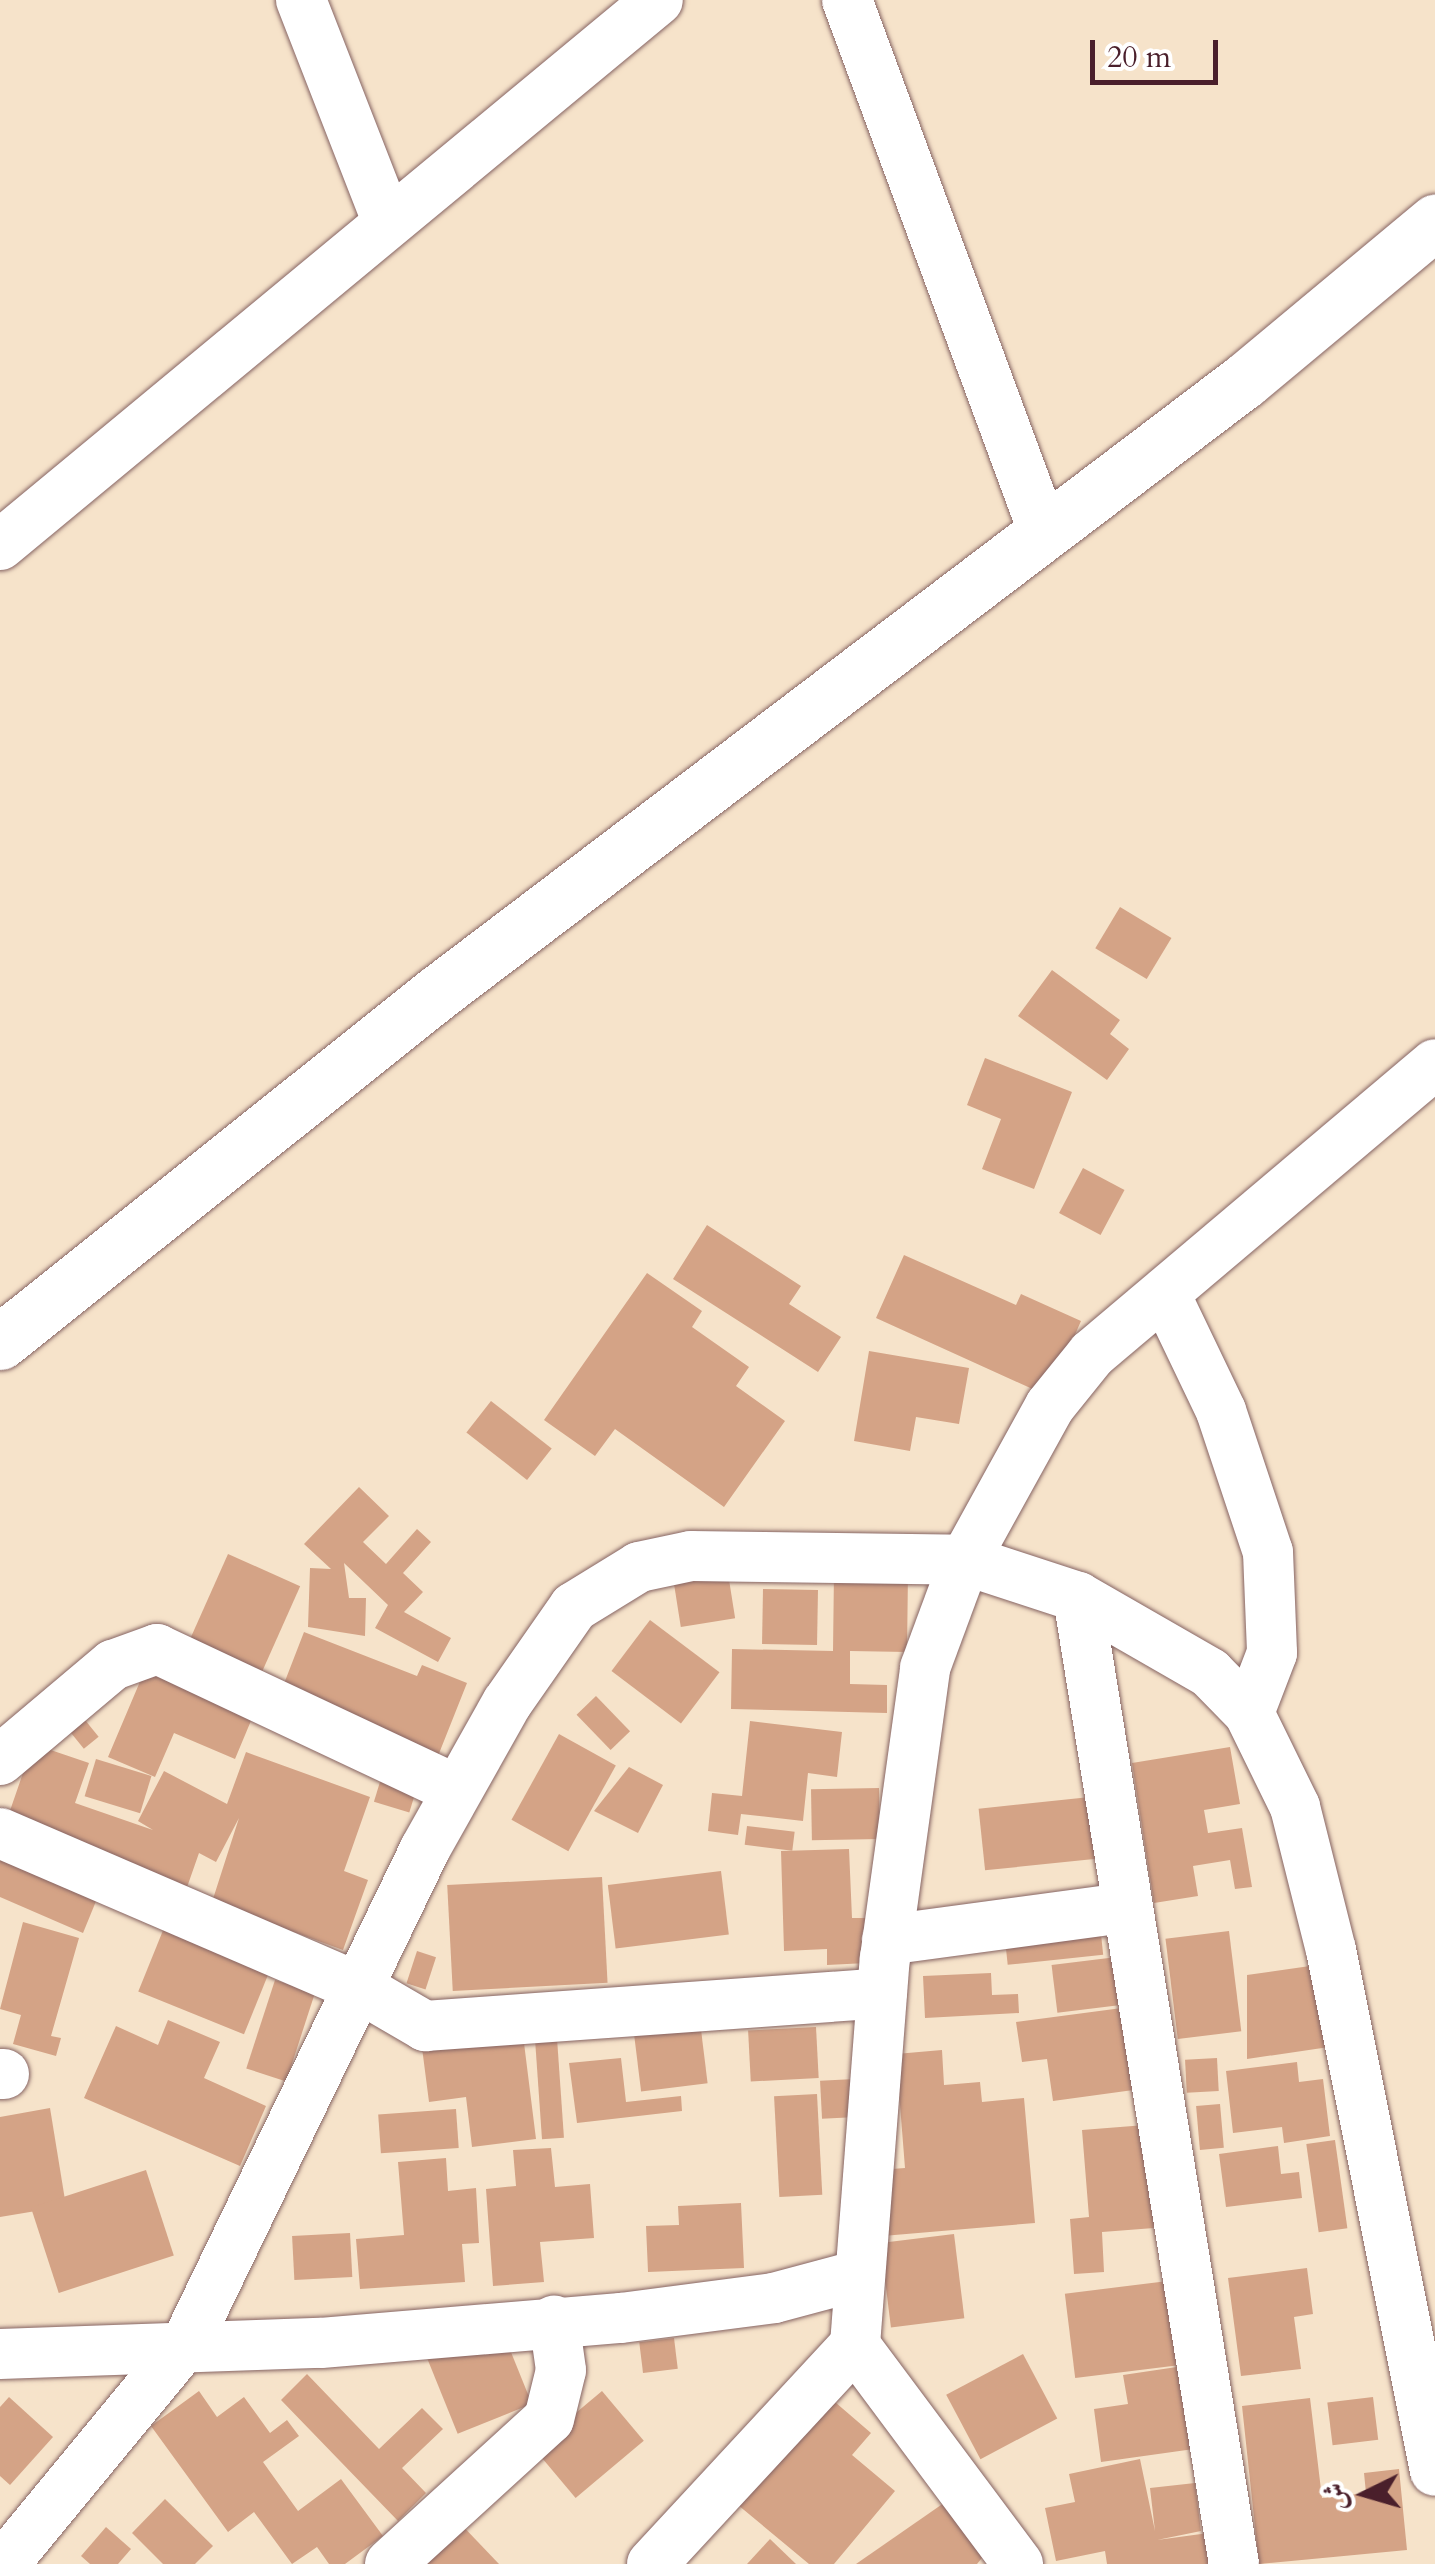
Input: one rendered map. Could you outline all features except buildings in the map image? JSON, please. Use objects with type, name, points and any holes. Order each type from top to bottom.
[{"type":"street","points":[[301,0],[388,223]]},
{"type":"street","points":[[0,545],[658,0]]},
{"type":"street","points":[[847,0],[1044,533]]},
{"type":"street","points":[[0,1342],[437,992],[1044,533],[1435,222]]},
{"type":"street","points":[[1018,2564],[855,2346],[856,2276],[887,1940],[925,1668],[964,1560],[1050,1406],[1092,1354],[1435,1064]]},
{"type":"street","points":[[1165,1294],[1221,1411],[1268,1552],[1272,1653],[1249,1713]]},
{"type":"street","points":[[4,2564],[187,2342],[457,1790],[574,1607],[639,1568],[691,1556],[964,1560],[1078,1597],[1210,1673],[1249,1713],[1295,1807],[1331,1950],[1435,2471]]},
{"type":"street","points":[[1078,1597],[1125,1908],[1234,2564]]},
{"type":"street","points":[[0,1760],[113,1665],[157,1648],[457,1790]]},
{"type":"street","points":[[0,1833],[358,1987],[425,2026],[470,2028],[882,1993]]},
{"type":"street","points":[[887,1940],[1125,1908]]},
{"type":"street","points":[[0,2354],[187,2342],[322,2343],[774,2298],[856,2276]]},
{"type":"street","points":[[390,2564],[549,2418],[562,2370],[554,2320]]},
{"type":"street","points":[[652,2564],[855,2346]]}]
